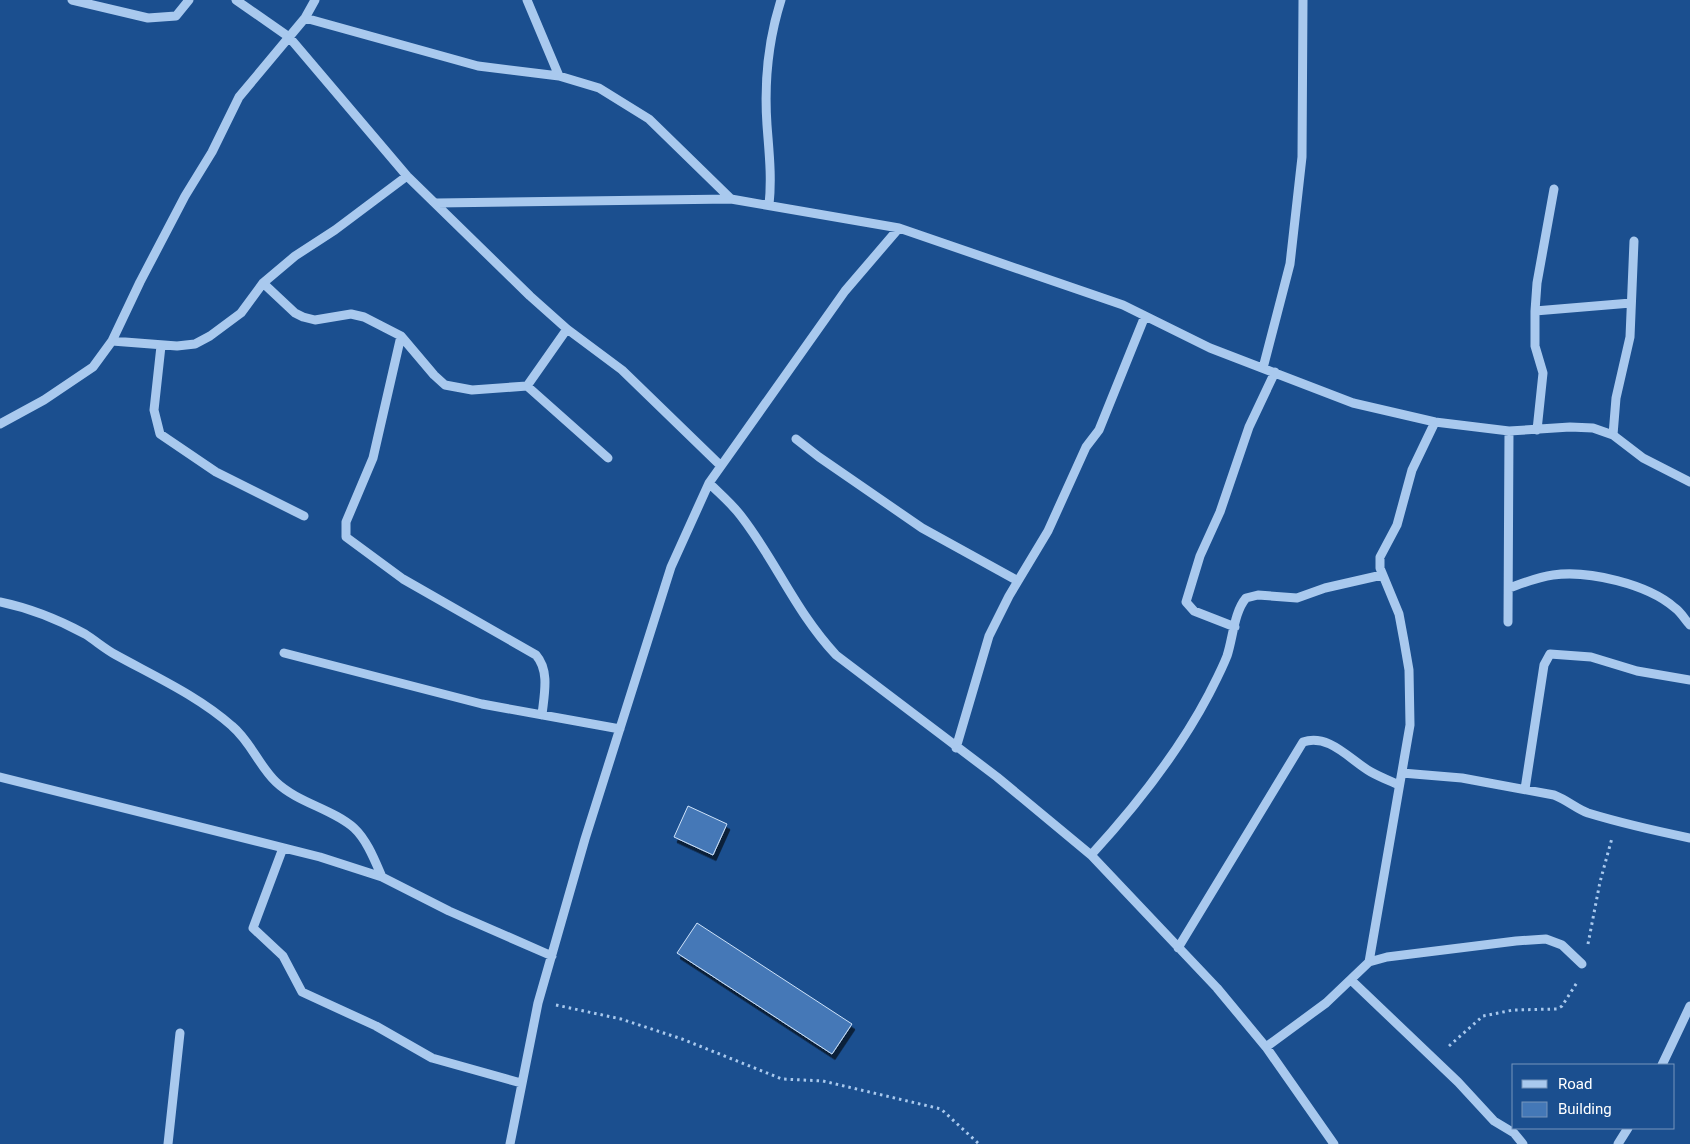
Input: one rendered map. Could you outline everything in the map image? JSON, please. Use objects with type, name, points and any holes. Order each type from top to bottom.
[{"type":"street","points":[[72,0],[148,18],[164,18],[176,16],[189,0]]},
{"type":"street","points":[[236,0],[289,38],[407,176],[530,296],[567,329],[622,370],[721,466]]},
{"type":"street","points":[[0,424],[44,400],[93,367],[112,341],[140,282],[185,196],[212,152],[239,97],[305,18],[315,0]]},
{"type":"street","points":[[527,0],[559,76]]},
{"type":"street","points":[[769,205],[772,184],[766,99],[768,64],[770,42],[781,0]]},
{"type":"street","points":[[1263,368],[1290,264],[1302,157],[1303,0]]},
{"type":"street","points":[[305,18],[478,66],[559,76],[599,88],[649,119],[731,199]]},
{"type":"street","points":[[112,341],[161,346],[195,344],[210,336],[241,312],[263,283],[295,256],[335,230],[407,176]]},
{"type":"street","points":[[1537,430],[1543,372],[1535,346],[1535,311],[1537,283],[1554,189]]},
{"type":"street","points":[[437,204],[731,199],[899,228],[1026,273],[1094,294],[1145,316],[1210,348],[1352,403],[1435,422],[1509,431],[1570,426],[1593,428],[1613,435],[1644,458],[1690,482]]},
{"type":"street","points":[[510,1144],[538,1004],[585,839],[671,568],[709,483],[845,291],[899,228]]},
{"type":"street","points":[[1613,435],[1616,398],[1630,337],[1634,241]]},
{"type":"street","points":[[263,283],[295,313],[303,317],[315,320],[351,314],[364,317],[401,336],[434,375],[445,384],[472,390],[492,387],[527,386],[608,458]]},
{"type":"street","points":[[1535,311],[1632,303]]},
{"type":"street","points":[[956,748],[989,636],[1048,531],[1086,447],[1098,430],[1111,404],[1145,316]]},
{"type":"street","points":[[527,386],[567,329]]},
{"type":"street","points":[[401,336],[372,458],[346,522],[346,537],[403,579],[536,655],[541,661],[545,674],[542,715]]},
{"type":"street","points":[[161,346],[154,410],[160,434],[216,472],[304,516]]},
{"type":"street","points":[[1235,628],[1194,611],[1186,602],[1200,556],[1220,512],[1250,427],[1275,372]]},
{"type":"street","points":[[1369,962],[1410,725],[1409,670],[1399,614],[1382,575],[1380,557],[1397,525],[1412,470],[1435,422]]},
{"type":"street","points":[[1508,622],[1509,431]]},
{"type":"street","points":[[796,438],[819,457],[922,528],[1018,582]]},
{"type":"street","points":[[709,483],[741,516],[796,605],[830,649],[956,748],[997,777],[1091,855],[1217,988],[1266,1047],[1334,1144]]},
{"type":"street","points":[[1509,588],[1553,574],[1577,574],[1617,581],[1663,599],[1676,608],[1690,625]]},
{"type":"street","points":[[1091,855],[1120,824],[1176,750],[1209,694],[1226,656],[1243,602],[1250,596],[1297,598],[1325,588],[1382,575]]},
{"type":"street","points":[[0,602],[50,618],[85,634],[113,654],[191,695],[212,710],[233,726],[251,745],[275,782],[356,830],[373,855],[382,877]]},
{"type":"street","points":[[284,653],[482,704],[620,730]]},
{"type":"street","points":[[1525,789],[1544,665],[1550,654],[1591,657],[1637,671],[1690,680]]},
{"type":"street","points":[[1178,948],[1303,742],[1312,739],[1333,746],[1371,772],[1400,785]]},
{"type":"street","points":[[1402,773],[1462,778],[1525,789],[1568,800],[1587,812],[1649,830],[1690,838]]},
{"type":"street","points":[[0,777],[283,848],[382,877],[449,911],[552,956]]},
{"type":"street","points":[[283,848],[253,928],[283,956],[302,992],[376,1026],[432,1058],[522,1083]]},
{"type":"street","points":[[1266,1047],[1326,1002],[1369,962],[1407,954],[1546,939],[1562,945],[1582,964]]},
{"type":"street","points":[[1351,980],[1458,1082],[1494,1120],[1514,1133],[1523,1144]]},
{"type":"street","points":[[1662,1064],[1690,1006]]},
{"type":"street","points":[[168,1144],[180,1034]]},
{"type":"street","points":[[1618,1144],[1627,1129]]},
{"type":"path","points":[[538,1004],[565,1006],[620,1019],[682,1039],[782,1079],[823,1081],[941,1109],[979,1144]]},
{"type":"building","points":[[688,806],[727,824],[713,855],[674,837]]},
{"type":"building","points":[[697,923],[852,1024],[832,1054],[677,953]]}]
